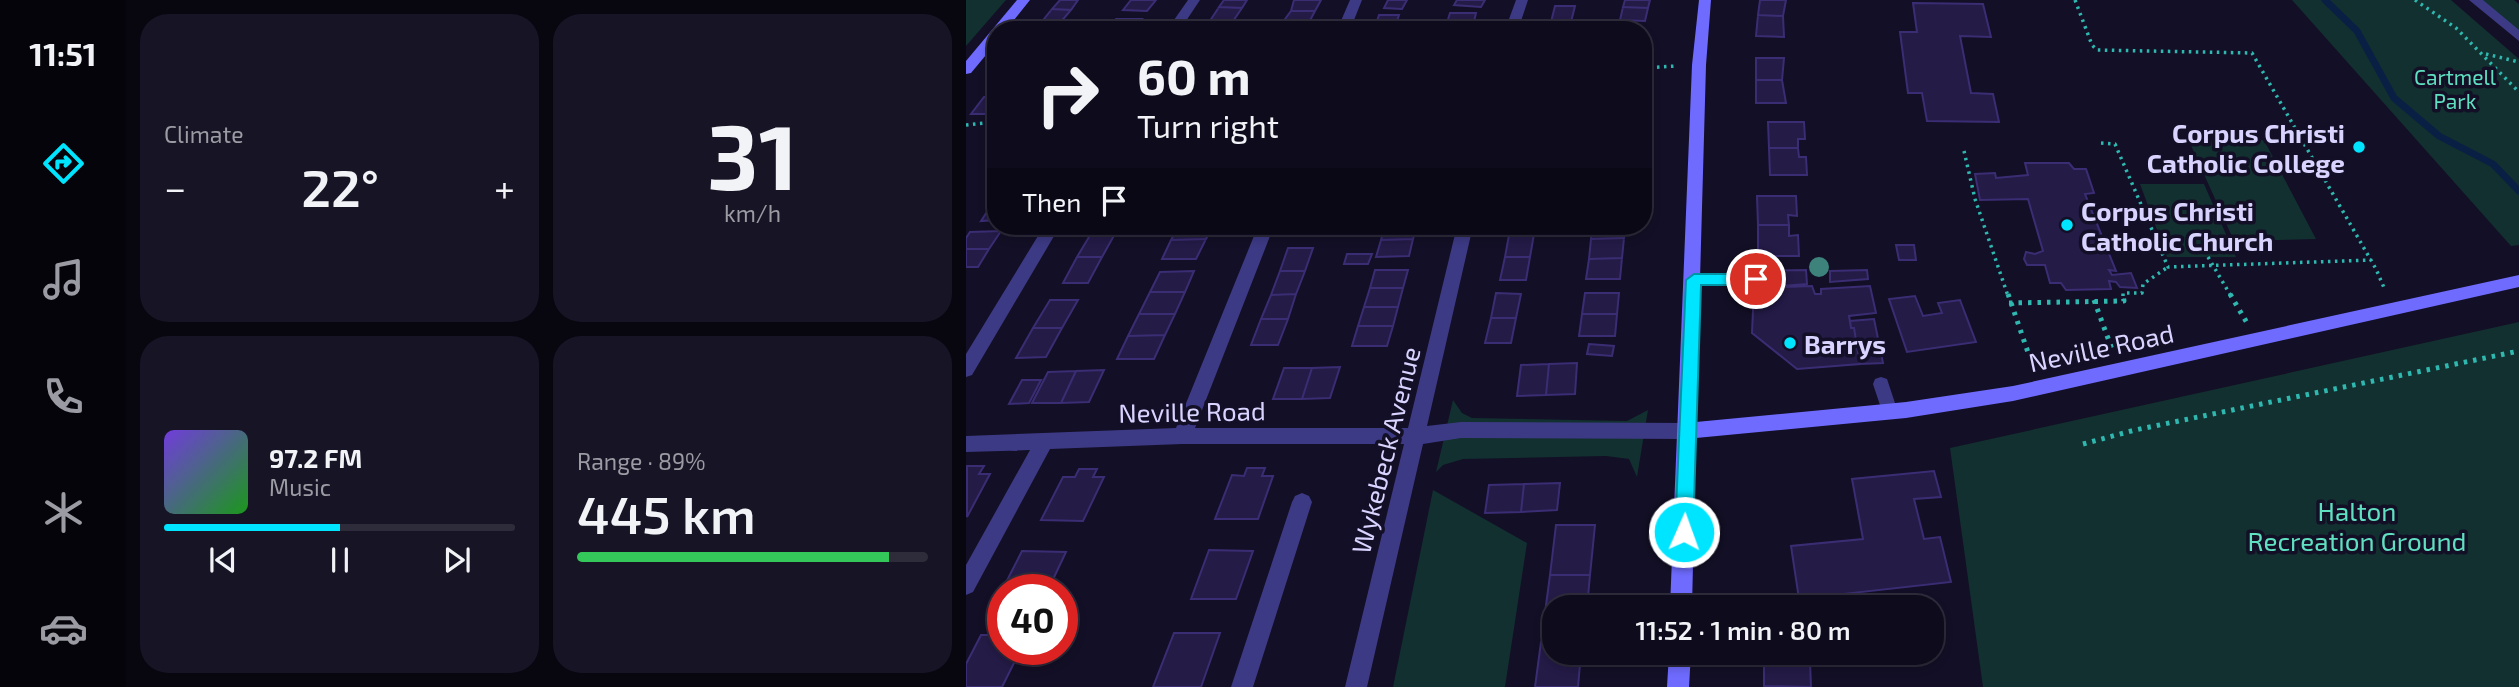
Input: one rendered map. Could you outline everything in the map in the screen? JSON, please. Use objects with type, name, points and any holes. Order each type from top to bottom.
[{"type":"street","points":[[1006,21],[1024,0]]},
{"type":"street","points":[[1180,21],[1194,0]]},
{"type":"street","points":[[1347,21],[1356,0]]},
{"type":"street","points":[[1514,21],[1522,0]]},
{"type":"street","points":[[1681,595],[1694,280],[1699,65],[1705,0]]},
{"type":"street","points":[[2475,0],[2519,37]]},
{"type":"street","points":[[966,70],[987,45]]},
{"type":"street","points":[[966,370],[1047,235]]},
{"type":"street","points":[[1182,436],[1262,235]]},
{"type":"street","name":"Wykebeck Avenue","points":[[1356,687],[1398,506],[1418,436],[1463,235]]},
{"type":"street","name":"Neville Road","points":[[966,444],[1182,436],[1418,436],[1461,430],[1688,431],[1929,408],[2062,385],[2120,369],[2519,281]]},
{"type":"street","points":[[966,585],[1045,441]]},
{"type":"street","points":[[1242,687],[1302,502]]},
{"type":"street","points":[[1678,687],[1679,665]]},
{"type":"lane","points":[[1694,280],[1756,279]]},
{"type":"lane","points":[[1881,384],[1890,412]]},
{"type":"path","points":[[2075,0],[2092,45],[2097,50],[2252,53],[2371,260],[2394,310]]},
{"type":"path","points":[[2415,0],[2455,27],[2519,92]]},
{"type":"path","points":[[2483,53],[2519,62]]},
{"type":"path","points":[[1652,68],[1699,65]]},
{"type":"path","points":[[966,125],[987,123]]},
{"type":"path","points":[[2101,143],[2116,144],[2168,267]]},
{"type":"path","points":[[1964,151],[1975,199],[2040,388]]},
{"type":"path","points":[[2208,257],[2257,340]]},
{"type":"path","points":[[2009,303],[2124,301],[2123,293],[2142,293],[2143,284],[2168,267],[2371,260]]},
{"type":"path","points":[[2094,300],[2120,369]]},
{"type":"path","points":[[2083,444],[2135,430],[2519,351]]},
{"type":"green space","points":[[966,0],[1006,0],[987,21],[966,46]]},
{"type":"green space","name":"Cartmell Park","points":[[2292,0],[2451,0],[2519,59],[2519,245],[2511,246]]},
{"type":"green space","points":[[2482,0],[2514,0],[2519,4],[2519,32]]},
{"type":"green space","points":[[2264,140],[2316,239],[2234,241],[2189,141]]},
{"type":"green space","points":[[2140,184],[2204,184],[2236,257],[2167,257]]},
{"type":"green space","name":"Halton Recreation Ground","points":[[2519,322],[2519,687],[1983,687],[1950,448]]},
{"type":"green space","points":[[1453,400],[1462,413],[1472,418],[1627,421],[1648,410],[1637,477],[1629,459],[1606,456],[1463,459],[1443,465],[1436,472]]},
{"type":"green space","points":[[1433,490],[1527,543],[1505,687],[1393,687]]},
{"type":"building","points":[[1060,0],[1078,0],[1071,10],[1052,9]]},
{"type":"building","points":[[1131,0],[1156,0],[1147,11],[1123,10]]},
{"type":"building","points":[[1224,0],[1247,0],[1242,8],[1219,7]]},
{"type":"building","points":[[1294,0],[1321,0],[1315,11],[1291,11]]},
{"type":"building","points":[[1388,0],[1407,0],[1402,9],[1384,8]]},
{"type":"building","points":[[1457,0],[1485,0],[1481,7],[1454,5]]},
{"type":"building","points":[[1625,0],[1650,0],[1648,8],[1623,7]]},
{"type":"building","points":[[1760,0],[1786,0],[1783,16],[1758,15]]},
{"type":"building","points":[[1913,3],[1983,4],[1991,37],[1960,36],[1971,93],[1993,94],[1999,122],[1927,121],[1922,93],[1908,93],[1900,32],[1917,32]]},
{"type":"building","points":[[1555,6],[1575,6],[1571,21],[1551,21]]},
{"type":"building","points":[[1219,7],[1242,8],[1233,21],[1210,21]]},
{"type":"building","points":[[1623,7],[1648,8],[1645,21],[1620,20]]},
{"type":"building","points":[[1052,9],[1071,10],[1062,21],[1042,21]]},
{"type":"building","points":[[1291,11],[1315,11],[1310,21],[1284,21]]},
{"type":"building","points":[[1450,13],[1476,13],[1474,21],[1448,21]]},
{"type":"building","points":[[1379,15],[1399,15],[1397,21],[1377,21]]},
{"type":"building","points":[[1758,15],[1783,16],[1784,37],[1756,36]]},
{"type":"building","points":[[1116,19],[1142,19],[1141,21],[1115,21]]},
{"type":"building","points":[[1756,58],[1784,58],[1782,80],[1756,80]]},
{"type":"building","points":[[1756,80],[1782,80],[1786,103],[1756,103]]},
{"type":"building","points":[[984,97],[987,97],[987,114],[971,114]]},
{"type":"building","points":[[1768,122],[1804,122],[1805,139],[1798,139],[1798,148],[1769,148]]},
{"type":"building","points":[[1769,148],[1798,148],[1799,157],[1806,157],[1807,175],[1770,175]]},
{"type":"building","name":"Corpus Christi Catholic Church","points":[[2025,163],[2069,163],[2074,169],[2086,169],[2094,193],[2085,194],[2116,271],[2109,270],[2112,275],[2131,273],[2137,288],[2120,287],[2116,282],[2109,281],[2111,289],[2066,290],[2061,283],[2050,283],[2045,265],[2027,265],[2024,259],[2026,252],[2035,254],[2043,251],[2028,199],[1980,200],[1975,174],[1995,173],[1996,178],[2028,175]]},
{"type":"building","points":[[1757,196],[1796,196],[1797,216],[1788,215],[1789,225],[1758,225]]},
{"type":"building","points":[[1758,225],[1789,225],[1789,236],[1798,235],[1799,256],[1758,256]]},
{"type":"building","points":[[987,231],[987,235],[998,235],[989,249],[966,249],[966,238],[970,232]]},
{"type":"building","points":[[1090,235],[1114,235],[1102,257],[1077,257]]},
{"type":"building","points":[[1174,235],[1208,235],[1206,239],[1171,240]]},
{"type":"building","points":[[1382,235],[1414,235],[1413,239],[1381,240]]},
{"type":"building","points":[[1509,235],[1534,235],[1530,257],[1505,257]]},
{"type":"building","points":[[1592,235],[1624,235],[1624,238],[1591,239]]},
{"type":"building","points":[[1624,238],[1622,258],[1589,259],[1591,239]]},
{"type":"building","points":[[1206,239],[1196,259],[1162,259],[1171,240]]},
{"type":"building","points":[[1413,239],[1409,256],[1376,257],[1381,240]]},
{"type":"building","points":[[1896,245],[1914,245],[1916,260],[1899,260]]},
{"type":"building","points":[[1288,248],[1313,248],[1305,271],[1280,271]]},
{"type":"building","points":[[966,249],[989,249],[978,267],[966,267]]},
{"type":"building","points":[[1347,254],[1372,254],[1368,264],[1344,264]]},
{"type":"building","points":[[1077,257],[1102,257],[1088,283],[1063,283]]},
{"type":"building","points":[[1505,257],[1530,257],[1526,280],[1500,280]]},
{"type":"building","points":[[1622,258],[1620,279],[1586,279],[1589,259]]},
{"type":"building","points":[[1375,270],[1408,270],[1403,288],[1370,288]]},
{"type":"building","points":[[1806,270],[1807,284],[1757,288],[1757,271]]},
{"type":"building","points":[[1867,270],[1868,279],[1830,282],[1830,271]]},
{"type":"building","points":[[1194,271],[1185,292],[1150,292],[1160,272]]},
{"type":"building","points":[[1280,271],[1305,271],[1296,294],[1271,295]]},
{"type":"building","points":[[1812,286],[1815,294],[1821,294],[1821,289],[1870,286],[1876,313],[1849,316],[1851,328],[1854,328],[1860,364],[1797,369],[1752,333],[1754,288]]},
{"type":"building","points":[[1370,288],[1403,288],[1398,307],[1364,307]]},
{"type":"building","points":[[1150,292],[1185,292],[1175,314],[1139,314]]},
{"type":"building","points":[[1496,293],[1521,294],[1516,318],[1491,318]]},
{"type":"building","points":[[1585,293],[1619,293],[1617,314],[1582,314]]},
{"type":"building","points":[[1296,294],[1288,319],[1261,319],[1271,295]]},
{"type":"building","points":[[1915,296],[1923,316],[1942,313],[1938,303],[1960,300],[1976,342],[1907,352],[1889,299]]},
{"type":"building","points":[[1050,300],[1078,300],[1062,328],[1033,328]]},
{"type":"building","points":[[1364,307],[1398,307],[1393,326],[1358,326]]},
{"type":"building","points":[[1139,314],[1175,314],[1165,335],[1128,336]]},
{"type":"building","points":[[1582,314],[1617,314],[1615,336],[1579,336]]},
{"type":"building","points":[[1491,318],[1516,318],[1511,343],[1485,343]]},
{"type":"building","points":[[1261,319],[1288,319],[1278,345],[1251,345]]},
{"type":"building","points":[[1874,319],[1883,363],[1860,364],[1854,328],[1851,328],[1850,321]]},
{"type":"building","points":[[1358,326],[1393,326],[1387,346],[1352,346]]},
{"type":"building","points":[[1033,328],[1062,328],[1046,357],[1016,358]]},
{"type":"building","points":[[1165,335],[1154,359],[1117,359],[1128,336]]},
{"type":"building","points":[[1589,344],[1614,346],[1612,356],[1587,354]]},
{"type":"building","points":[[1577,363],[1575,394],[1546,395],[1549,364]]},
{"type":"building","points":[[1549,364],[1546,395],[1517,396],[1521,365]]},
{"type":"building","points":[[1340,367],[1330,398],[1302,399],[1312,368]]},
{"type":"building","points":[[1284,368],[1312,368],[1302,399],[1273,399]]},
{"type":"building","points":[[1104,370],[1089,402],[1061,403],[1076,371]]},
{"type":"building","points":[[1076,371],[1061,403],[1032,403],[1048,372]]},
{"type":"building","points":[[1022,380],[1041,380],[1029,403],[1009,404]]},
{"type":"building","points":[[967,466],[984,466],[979,474],[990,474],[967,517]]},
{"type":"building","points":[[1247,468],[1265,468],[1262,476],[1273,476],[1258,519],[1215,519],[1232,475],[1244,476]]},
{"type":"building","points":[[1079,469],[1097,469],[1093,477],[1104,477],[1083,521],[1041,520],[1063,477],[1075,477]]},
{"type":"building","points":[[1934,471],[1941,497],[1914,499],[1924,539],[1940,537],[1951,582],[1835,595],[1798,595],[1791,546],[1863,539],[1852,479]]},
{"type":"building","points":[[1560,483],[1557,510],[1521,512],[1524,484]]},
{"type":"building","points":[[1524,484],[1521,512],[1485,513],[1489,485]]},
{"type":"building","points":[[1556,525],[1595,525],[1590,575],[1550,575]]},
{"type":"building","points":[[1209,550],[1253,551],[1236,599],[1191,599]]},
{"type":"building","points":[[1022,551],[1066,552],[1056,574],[1010,574]]},
{"type":"building","points":[[1550,575],[1590,575],[1588,595],[1547,595]]},
{"type":"building","points":[[1174,633],[1220,633],[1201,687],[1153,687]]},
{"type":"building","points":[[981,635],[987,635],[987,665],[1013,665],[1002,687],[966,687],[966,664]]},
{"type":"building","points":[[1541,642],[1542,665],[1580,665],[1578,687],[1535,687]]},
{"type":"building","points":[[1764,665],[1810,665],[1811,687],[1764,686]]},
{"type":"waterway","points":[[2325,0],[2357,31],[2394,98],[2439,136],[2493,164],[2519,191]]},
{"type":"place","name":"Corpus Christi Catholic College","points":[[2359,147]]},
{"type":"place","name":"Corpus Christi Catholic Church","points":[[2067,225]]},
{"type":"place","name":"Barrys","points":[[1790,343]]},
{"type":"route","points":[[1684,532],[1694,280],[1756,279]]}]
